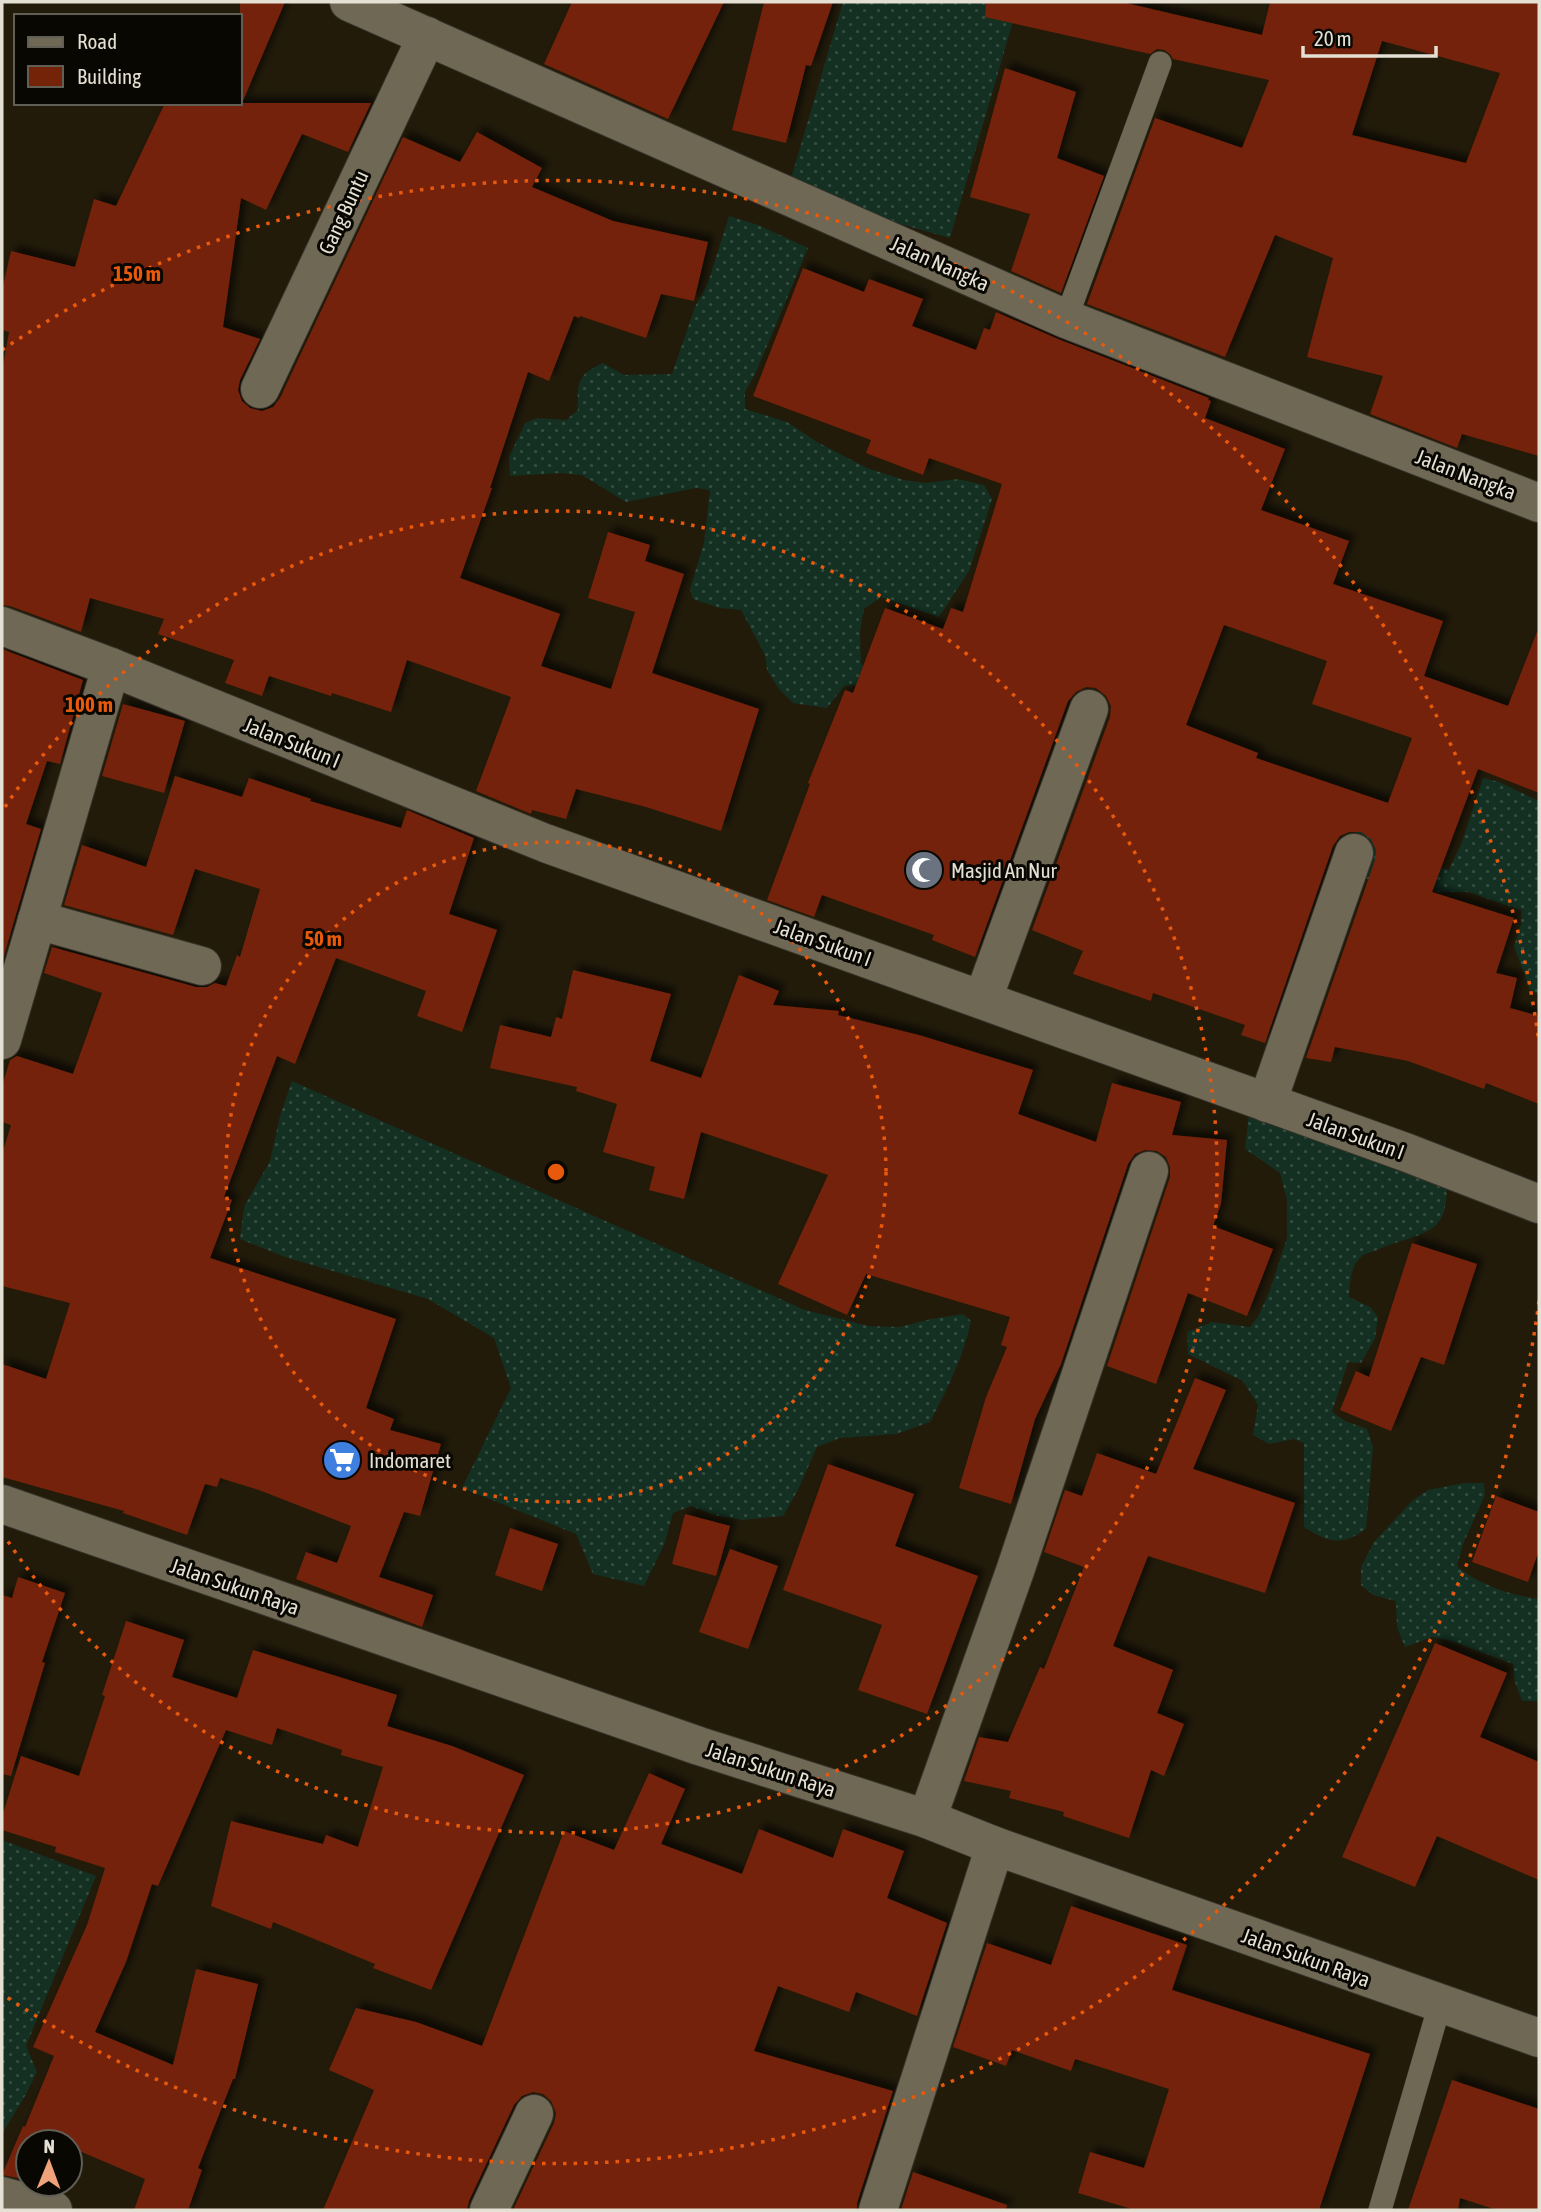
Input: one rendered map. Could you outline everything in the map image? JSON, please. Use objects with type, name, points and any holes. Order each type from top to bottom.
[{"type":"street","name":"Jalan Nangka","points":[[349,2],[1066,319],[1539,503]]},
{"type":"street","name":"Gang Buntu","points":[[260,389],[427,36]]},
{"type":"street","name":"Jalan Sukun I","points":[[2,626],[111,667],[545,843],[1405,1152],[1539,1204]]},
{"type":"street","points":[[2,1040],[111,667]]},
{"type":"street","points":[[983,999],[1089,709]]},
{"type":"street","points":[[1267,1103],[1354,853]]},
{"type":"street","points":[[37,920],[202,966]]},
{"type":"street","points":[[927,1819],[1015,1571],[1149,1171]]},
{"type":"street","name":"Jalan Sukun Raya","points":[[2,1504],[44,1521],[699,1746],[927,1819],[995,1846],[1539,2038]]},
{"type":"street","points":[[878,2210],[995,1846]]},
{"type":"street","points":[[489,2210],[534,2114]]},
{"type":"street","points":[[2,2196],[53,2210]]},
{"type":"lane","points":[[1066,319],[1160,63]]},
{"type":"lane","points":[[1380,2210],[1440,2004]]},
{"type":"green space","points":[[843,2],[1018,4],[950,238],[787,192]]},
{"type":"green space","points":[[729,216],[758,225],[808,248],[745,392],[745,409],[787,422],[817,442],[867,468],[904,480],[926,483],[958,479],[984,485],[992,499],[969,571],[939,617],[881,597],[864,609],[860,631],[861,663],[869,674],[862,685],[844,686],[827,708],[793,703],[779,689],[767,670],[765,655],[741,610],[720,608],[693,599],[690,589],[704,543],[710,490],[696,488],[626,502],[582,475],[561,473],[510,476],[509,457],[525,423],[537,418],[566,420],[578,410],[580,381],[594,367],[603,363],[624,375],[672,374],[695,307],[708,283]]},
{"type":"green space","points":[[1483,778],[1499,782],[1539,801],[1539,995],[1530,990],[1514,946],[1521,924],[1521,910],[1468,892],[1435,892],[1427,876],[1373,881],[1345,872],[1334,847],[1347,834],[1366,831],[1407,854],[1449,870],[1462,842]]},
{"type":"green space","points":[[292,1081],[805,1310],[868,1326],[900,1327],[963,1314],[971,1321],[949,1385],[930,1422],[896,1434],[840,1438],[817,1447],[783,1516],[742,1520],[714,1515],[691,1506],[673,1513],[664,1545],[644,1586],[593,1574],[576,1534],[462,1488],[511,1388],[494,1338],[428,1299],[285,1257],[240,1239],[244,1207],[270,1161],[280,1116]]},
{"type":"green space","points":[[1249,1114],[1446,1177],[1444,1212],[1438,1223],[1420,1235],[1364,1255],[1353,1270],[1349,1297],[1370,1307],[1378,1317],[1375,1338],[1361,1363],[1348,1362],[1332,1412],[1345,1421],[1367,1429],[1373,1447],[1366,1529],[1342,1540],[1328,1539],[1304,1527],[1304,1443],[1294,1439],[1269,1444],[1253,1435],[1258,1405],[1243,1381],[1188,1354],[1187,1332],[1212,1322],[1250,1327],[1258,1317],[1270,1290],[1287,1238],[1287,1200],[1280,1173],[1245,1149]]},
{"type":"green space","points":[[1465,1483],[1484,1483],[1485,1495],[1463,1544],[1457,1566],[1475,1579],[1495,1588],[1539,1599],[1539,1701],[1522,1701],[1515,1682],[1513,1664],[1451,1641],[1432,1637],[1405,1647],[1397,1627],[1396,1601],[1373,1595],[1361,1585],[1361,1567],[1374,1542],[1413,1500],[1428,1490]]},
{"type":"green space","points":[[2,1840],[96,1876],[26,2046],[37,2072],[2,2134]]},
{"type":"building","points":[[240,2],[285,2],[242,103],[242,14]]},
{"type":"building","points":[[572,2],[724,2],[668,119],[544,64]]},
{"type":"building","points":[[764,2],[833,2],[811,66],[806,65],[786,143],[732,130]]},
{"type":"building","points":[[986,2],[1122,2],[1262,35],[1270,2],[1539,2],[1539,456],[1462,434],[1457,448],[1370,414],[1383,376],[1307,357],[1333,258],[1275,235],[1225,357],[1087,304],[1155,118],[1242,148],[1269,80],[1173,59],[1164,50],[1157,49],[1150,54],[985,17]],"holes":[[[1382,41],[1500,73],[1466,163],[1352,135]]]},
{"type":"building","points":[[1005,68],[1076,92],[1057,158],[1104,176],[1061,293],[1011,271],[1030,214],[970,197]]},
{"type":"building","points":[[371,103],[348,152],[302,134],[266,210],[241,198],[223,327],[260,339],[240,380],[238,390],[242,401],[250,408],[262,411],[273,407],[280,398],[403,137],[460,162],[477,132],[542,168],[532,187],[613,221],[708,242],[694,301],[661,294],[646,338],[574,316],[549,381],[528,372],[492,488],[460,578],[560,614],[541,666],[611,689],[635,612],[588,598],[608,532],[650,545],[645,561],[684,574],[652,673],[759,709],[721,831],[646,807],[576,789],[566,819],[532,810],[531,814],[476,791],[511,697],[407,660],[391,712],[269,676],[262,696],[225,683],[234,660],[158,634],[164,619],[90,598],[81,632],[2,605],[2,371],[9,332],[2,330],[2,290],[11,251],[75,267],[94,199],[116,206],[164,105]]},
{"type":"building","points":[[803,268],[864,292],[869,279],[923,299],[912,326],[976,350],[984,328],[990,330],[996,312],[1209,398],[1211,401],[1205,418],[1285,449],[1261,510],[1349,541],[1333,584],[1443,621],[1424,676],[1508,706],[1537,632],[1539,633],[1539,793],[1478,769],[1432,892],[1514,918],[1496,973],[1517,978],[1510,1008],[1539,1016],[1539,1104],[1486,1083],[1484,1089],[1408,1061],[1335,1047],[1331,1062],[1306,1058],[1375,860],[1376,850],[1371,839],[1361,832],[1349,832],[1340,836],[1333,846],[1265,1043],[1241,1035],[1245,1025],[1153,993],[1151,1001],[1073,974],[1083,951],[1032,930],[1110,717],[1111,706],[1106,696],[1096,688],[1086,687],[1076,692],[1068,701],[975,957],[932,940],[934,935],[822,895],[814,917],[767,900],[810,784],[808,783],[845,690],[853,693],[885,608],[943,629],[951,608],[963,612],[1002,484],[929,458],[923,475],[866,453],[871,440],[753,396]],"holes":[[[1224,625],[1327,661],[1312,704],[1412,738],[1388,803],[1256,758],[1258,753],[1186,725]]]},
{"type":"building","points":[[2,649],[83,680],[60,764],[47,761],[26,824],[41,829],[3,959]]},
{"type":"building","points":[[123,704],[185,721],[164,793],[102,776]]},
{"type":"building","points":[[175,776],[242,797],[249,778],[311,799],[310,801],[401,828],[407,810],[474,838],[449,914],[497,930],[462,1032],[417,1016],[426,991],[336,958],[295,1064],[277,1056],[224,1197],[232,1200],[210,1258],[396,1319],[366,1408],[394,1419],[390,1430],[441,1444],[420,1516],[404,1512],[379,1577],[433,1595],[422,1627],[296,1579],[306,1552],[337,1563],[351,1526],[259,1490],[220,1478],[217,1487],[205,1484],[187,1535],[123,1513],[124,1511],[2,1477],[2,1364],[46,1379],[70,1303],[2,1286],[2,1154],[11,1125],[2,1122],[2,1086],[10,1060],[17,1056],[73,1074],[102,993],[44,973],[52,947],[196,987],[207,987],[215,983],[226,986],[237,955],[240,957],[260,889],[195,869],[173,935],[64,905],[82,845],[146,867]]},
{"type":"building","points":[[573,970],[671,994],[650,1061],[701,1078],[739,975],[779,991],[773,1005],[839,1011],[838,1015],[919,1035],[1033,1070],[1018,1114],[1096,1142],[1112,1083],[1181,1102],[1172,1135],[1227,1140],[1221,1204],[1213,1226],[1273,1249],[1247,1316],[1188,1293],[1156,1384],[1107,1366],[1170,1177],[1166,1157],[1157,1151],[1145,1150],[1135,1154],[1128,1164],[1061,1364],[1035,1419],[1011,1504],[959,1488],[986,1397],[1007,1347],[1001,1345],[1010,1317],[866,1274],[847,1315],[778,1284],[828,1175],[701,1132],[684,1199],[649,1190],[655,1167],[603,1152],[617,1104],[576,1091],[577,1087],[490,1068],[500,1025],[551,1037],[556,1017],[562,1019]]},
{"type":"building","points":[[1412,1243],[1477,1264],[1444,1365],[1421,1357],[1391,1431],[1340,1410],[1356,1371],[1369,1377]]},
{"type":"building","points":[[1195,1378],[1226,1390],[1193,1469],[1295,1503],[1265,1593],[1148,1556],[1113,1646],[1173,1670],[1157,1713],[1184,1724],[1164,1776],[1151,1770],[1129,1838],[1063,1816],[1064,1812],[1009,1798],[1011,1791],[964,1781],[979,1737],[1008,1742],[1040,1667],[1044,1669],[1084,1567],[1044,1552],[1065,1490],[1082,1496],[1097,1453],[1156,1474]]},
{"type":"building","points":[[828,1464],[914,1494],[895,1546],[978,1576],[927,1714],[858,1690],[882,1625],[783,1590]]},
{"type":"building","points":[[1496,1496],[1539,1512],[1539,1550],[1528,1582],[1472,1562]]},
{"type":"building","points":[[685,1514],[730,1526],[716,1576],[672,1564]]},
{"type":"building","points":[[510,1528],[558,1544],[542,1591],[495,1575]]},
{"type":"building","points":[[730,1549],[778,1566],[748,1649],[699,1632]]},
{"type":"building","points":[[18,1577],[65,1593],[42,1662],[45,1663],[11,1776],[2,1774],[2,1595],[12,1598]]},
{"type":"building","points":[[126,1621],[184,1640],[172,1677],[237,1698],[253,1650],[397,1695],[387,1726],[452,1746],[524,1775],[431,1990],[373,1968],[375,1964],[273,1922],[271,1929],[211,1906],[231,1821],[323,1844],[326,1835],[358,1847],[383,1767],[341,1755],[342,1750],[277,1728],[272,1745],[226,1730],[158,1886],[152,1884],[126,1962],[95,2032],[173,2065],[196,1969],[258,1984],[235,2079],[198,2168],[202,2170],[188,2210],[134,2210],[145,2179],[84,2153],[84,2128],[22,2128],[25,2127],[54,2056],[33,2047],[87,1925],[105,1868],[55,1852],[56,1847],[2,1830],[2,1817],[21,1756],[79,1776],[105,1696],[102,1695]]},
{"type":"building","points":[[1435,1643],[1507,1673],[1480,1737],[1539,1762],[1539,1880],[1437,1836],[1415,1887],[1342,1857]]},
{"type":"building","points":[[649,1773],[685,1789],[661,1844],[742,1874],[759,1829],[833,1858],[843,1829],[904,1851],[887,1898],[947,1923],[917,2016],[856,1992],[849,2012],[778,1986],[754,2051],[893,2091],[857,2210],[513,2210],[554,2123],[556,2113],[551,2101],[543,2094],[533,2092],[522,2096],[514,2105],[467,2210],[323,2210],[374,2090],[329,2070],[356,2008],[416,2022],[482,2046],[564,1831],[614,1850]]},
{"type":"building","points":[[1071,1906],[1187,1945],[1172,1990],[1370,2054],[1319,2210],[1135,2210],[1078,2193],[1090,2152],[1144,2168],[1169,2089],[1075,2059],[1071,2071],[1012,2050],[1006,2066],[953,2047],[987,1943],[1051,1965]]},
{"type":"building","points":[[1452,2080],[1539,2109],[1539,2210],[1497,2210],[1460,2198],[1458,2210],[1408,2210]]},
{"type":"building","points":[[14,2147],[14,2177],[2,2175]]},
{"type":"building","points":[[913,2172],[1007,2205],[1006,2210],[901,2210]]},
{"type":"place","name":"Masjid An Nur","points":[[924,870]]},
{"type":"place","name":"Indomaret","points":[[342,1460]]}]
